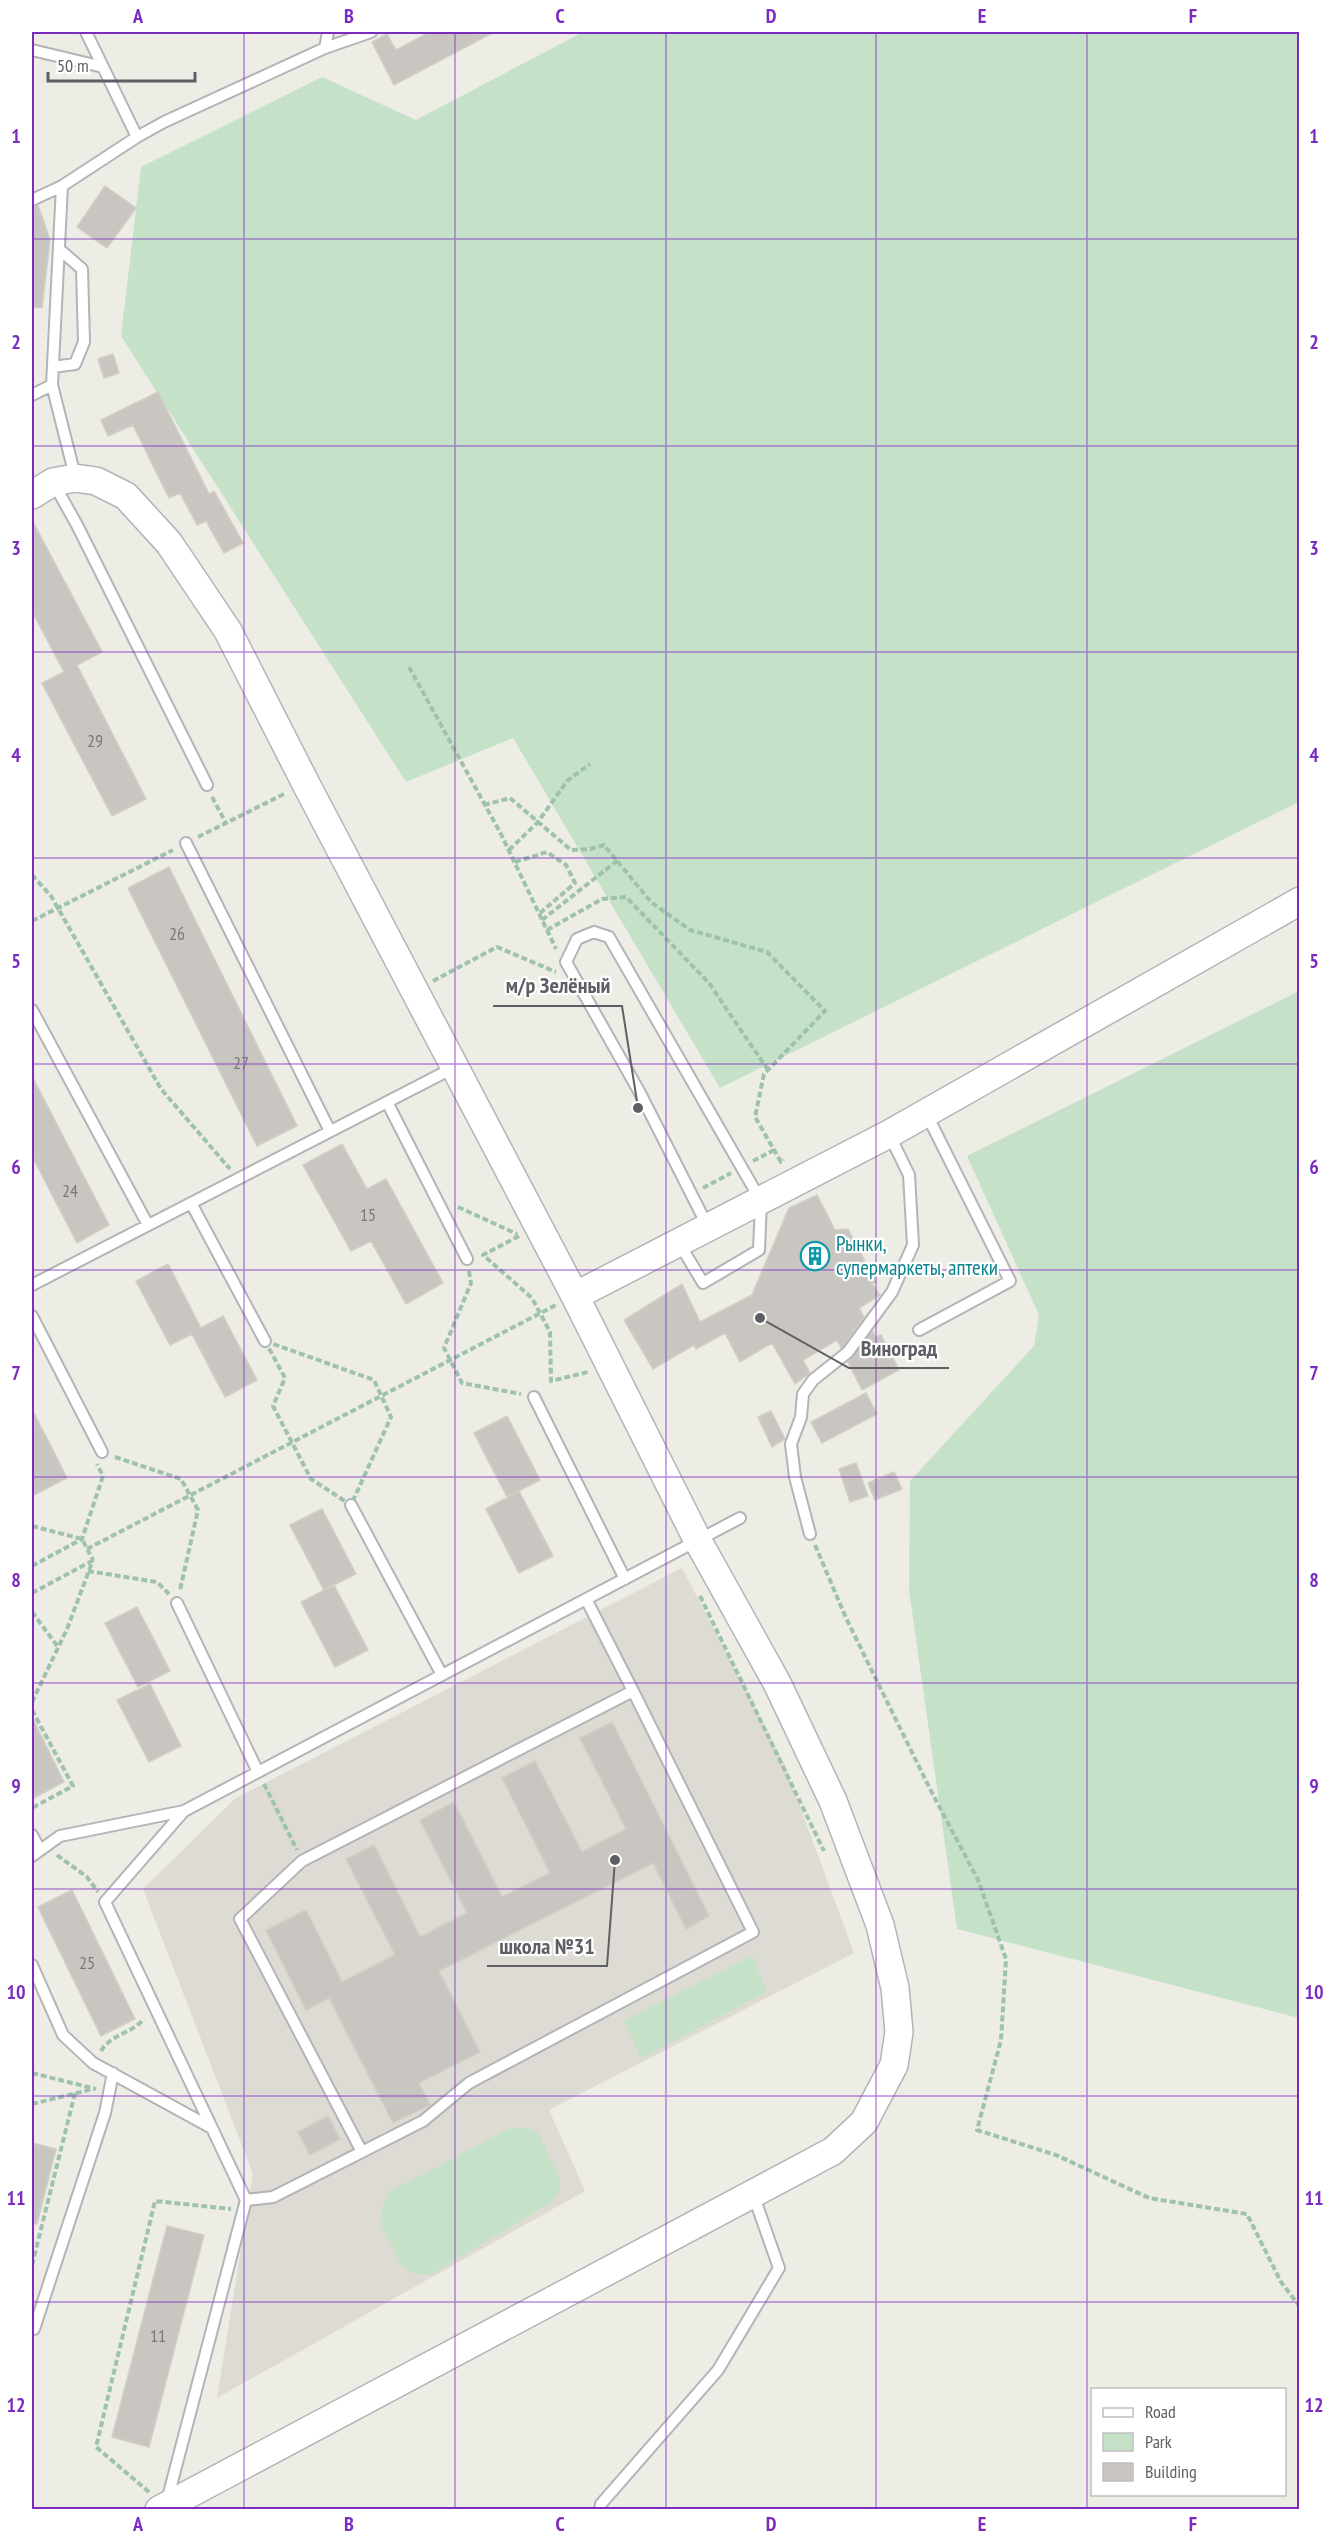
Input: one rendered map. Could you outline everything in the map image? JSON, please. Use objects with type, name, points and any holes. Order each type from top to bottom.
[{"type":"street","points":[[53,485],[96,481],[126,496],[169,543],[228,631],[455,1067],[530,1231],[575,1296],[698,1540],[777,1683],[833,1801],[880,1925],[895,1988],[899,2032],[894,2065],[864,2122],[833,2151],[163,2508]]},
{"type":"street","points":[[575,1296],[889,1134],[1299,901]]},
{"type":"lane","points":[[86,32],[137,137]]},
{"type":"lane","points":[[325,48],[327,32]]},
{"type":"lane","points":[[32,200],[62,186],[137,137],[325,48],[371,32]]},
{"type":"lane","points":[[32,50],[103,67]]},
{"type":"lane","points":[[62,186],[52,385],[53,485],[77,525],[207,786]]},
{"type":"lane","points":[[53,367],[75,364],[84,342],[82,269],[59,249]]},
{"type":"lane","points":[[32,395],[52,385]]},
{"type":"lane","points":[[186,843],[330,1131]]},
{"type":"lane","points":[[679,1243],[703,1283],[759,1250],[761,1201],[609,937],[594,932],[577,939],[566,962],[640,1093],[708,1228]]},
{"type":"lane","points":[[32,1010],[148,1225]]},
{"type":"lane","points":[[32,1285],[455,1067]]},
{"type":"lane","points":[[387,1102],[467,1258]]},
{"type":"lane","points":[[919,1330],[1010,1281],[926,1113]]},
{"type":"lane","points":[[810,1534],[795,1477],[791,1444],[801,1417],[803,1394],[813,1380],[848,1352],[880,1309],[892,1292],[913,1245],[909,1174],[889,1134]]},
{"type":"lane","points":[[191,1203],[265,1341]]},
{"type":"lane","points":[[32,1316],[102,1452]]},
{"type":"lane","points":[[534,1397],[626,1579]]},
{"type":"lane","points":[[351,1505],[442,1676]]},
{"type":"lane","points":[[32,1835],[36,1853],[60,1836],[184,1811],[740,1518]]},
{"type":"lane","points":[[245,2205],[273,2197],[423,2121],[469,2083],[753,1932],[586,1599]]},
{"type":"lane","points":[[177,1603],[258,1772]]},
{"type":"lane","points":[[362,2152],[240,1919],[302,1861],[633,1691]]},
{"type":"lane","points":[[163,2508],[245,2205],[212,2128],[105,1902],[184,1811]]},
{"type":"lane","points":[[32,1965],[63,2035],[93,2064],[212,2128]]},
{"type":"lane","points":[[34,2329],[111,2093],[113,2073]]},
{"type":"lane","points":[[600,2510],[600,2504],[718,2370],[778,2268],[753,2193]]},
{"type":"path","points":[[509,850],[538,822],[567,781],[590,764]]},
{"type":"path","points":[[32,921],[306,784]]},
{"type":"path","points":[[207,786],[226,823]]},
{"type":"path","points":[[484,805],[510,798],[571,850],[590,849],[604,845],[651,902],[690,930],[767,952],[825,1011],[764,1074],[755,1117],[781,1162],[791,1156]]},
{"type":"path","points":[[515,862],[547,852],[566,865],[574,883],[539,914]]},
{"type":"path","points":[[542,920],[618,861]]},
{"type":"path","points":[[32,875],[51,896],[161,1089],[238,1179]]},
{"type":"path","points":[[547,930],[602,899],[626,897],[709,983],[768,1070]]},
{"type":"path","points":[[428,984],[497,947],[578,982]]},
{"type":"path","points":[[436,1197],[530,1231]]},
{"type":"path","points":[[530,1231],[483,1255],[467,1258],[471,1283],[444,1348],[462,1383],[534,1397],[551,1381],[611,1366]]},
{"type":"path","points":[[483,1255],[532,1298],[550,1332],[551,1381]]},
{"type":"path","points":[[87,1549],[575,1296]]},
{"type":"path","points":[[265,1341],[374,1380],[391,1416],[351,1505],[311,1479],[292,1443],[273,1406],[285,1378],[265,1341]]},
{"type":"path","points":[[32,1566],[82,1539],[103,1476],[93,1457],[102,1452],[181,1479],[198,1510],[177,1603]]},
{"type":"path","points":[[32,1526],[82,1539],[93,1560]]},
{"type":"path","points":[[810,1534],[856,1640],[978,1880],[1006,1959],[1001,2040],[977,2130],[1056,2156],[1149,2198],[1247,2214],[1281,2282],[1299,2307]]},
{"type":"path","points":[[32,1702],[58,1647],[93,1560]]},
{"type":"path","points":[[32,1593],[93,1560]]},
{"type":"path","points":[[88,1572],[158,1582],[177,1603]]},
{"type":"path","points":[[697,1589],[824,1851]]},
{"type":"path","points":[[32,1612],[58,1647]]},
{"type":"path","points":[[32,1710],[73,1786],[32,1808]]},
{"type":"path","points":[[258,1772],[302,1861]]},
{"type":"path","points":[[36,1853],[53,1853],[65,1859],[87,1877],[105,1902]]},
{"type":"path","points":[[93,2064],[105,2044],[137,2028],[154,2007]]},
{"type":"path","points":[[32,2073],[111,2093]]},
{"type":"path","points":[[32,2104],[93,2089]]},
{"type":"path","points":[[32,2265],[75,2093]]},
{"type":"path","points":[[163,2508],[96,2447],[155,2201],[245,2205]]},
{"type":"shaded area","points":[[682,1568],[784,1763],[854,1953],[549,2110],[585,2191],[217,2398],[253,2174],[143,1889],[236,1798]]},
{"type":"green space","points":[[583,32],[1299,32],[1299,802],[720,1088],[513,738],[406,782],[121,336],[141,167],[322,77],[416,120]]},
{"type":"green space","points":[[1299,991],[1299,2018],[957,1929],[909,1590],[910,1481],[1034,1346],[1039,1315],[967,1156]]},
{"type":"green space","points":[[752,1955],[767,1992],[641,2058],[624,2021]]},
{"type":"green space","points":[[510,2128],[526,2128],[539,2134],[560,2179],[560,2190],[552,2202],[430,2275],[416,2274],[402,2267],[380,2223],[382,2207],[389,2192]]},
{"type":"building","points":[[430,32],[494,32],[394,85],[372,42],[387,34],[396,50]]},
{"type":"building","points":[[105,186],[136,208],[107,248],[77,227]]},
{"type":"building","points":[[38,205],[50,240],[42,308],[32,307],[32,207]]},
{"type":"building","points":[[113,354],[119,373],[104,378],[98,359]]},
{"type":"building","points":[[158,392],[209,494],[214,491],[243,543],[224,553],[206,521],[197,525],[180,493],[169,498],[133,425],[108,436],[101,420]]},
{"type":"building","points":[[32,520],[102,652],[77,665],[146,799],[112,816],[42,683],[64,672],[32,611]]},
{"type":"building","points":[[169,867],[297,1126],[257,1146],[128,888]]},
{"type":"building","points":[[32,1076],[109,1225],[77,1243],[32,1156]]},
{"type":"building","points":[[342,1144],[367,1189],[386,1179],[443,1283],[406,1304],[371,1241],[351,1251],[303,1165]]},
{"type":"building","name":"Рынки, супермаркеты, аптеки","points":[[817,1195],[835,1230],[848,1229],[876,1282],[872,1284],[880,1295],[859,1308],[864,1317],[843,1347],[841,1348],[837,1340],[803,1360],[810,1373],[795,1384],[772,1343],[740,1362],[725,1333],[696,1349],[694,1345],[653,1369],[624,1320],[682,1284],[700,1322],[752,1295],[789,1208]]},
{"type":"building","points":[[168,1264],[201,1328],[223,1316],[257,1380],[225,1397],[192,1334],[170,1345],[136,1281]]},
{"type":"building","points":[[872,1331],[876,1337],[881,1335],[899,1370],[862,1390],[848,1362]]},
{"type":"building","points":[[866,1393],[877,1414],[822,1443],[811,1422]]},
{"type":"building","points":[[32,1409],[67,1478],[32,1496]]},
{"type":"building","points":[[771,1411],[785,1439],[772,1447],[758,1417]]},
{"type":"building","points":[[507,1416],[540,1480],[507,1497],[474,1433]]},
{"type":"building","points":[[856,1463],[868,1496],[850,1502],[839,1469]]},
{"type":"building","points":[[894,1472],[902,1489],[875,1500],[868,1483]]},
{"type":"building","points":[[519,1491],[553,1556],[519,1573],[486,1509]]},
{"type":"building","points":[[322,1509],[356,1574],[324,1590],[290,1525]]},
{"type":"building","points":[[334,1585],[368,1650],[335,1667],[301,1602]]},
{"type":"building","points":[[137,1607],[170,1671],[138,1687],[105,1623]]},
{"type":"building","points":[[150,1684],[181,1746],[149,1762],[117,1700]]},
{"type":"building","points":[[32,1717],[64,1782],[32,1799]]},
{"type":"building","points":[[612,1722],[709,1916],[686,1929],[653,1863],[439,1971],[480,2052],[419,2083],[430,2105],[393,2123],[329,1998],[306,2010],[266,1930],[306,1910],[342,1982],[395,1955],[346,1859],[374,1845],[420,1937],[467,1913],[420,1820],[454,1802],[502,1897],[550,1873],[502,1778],[535,1761],[582,1852],[626,1829],[580,1738]]},
{"type":"building","points":[[72,1890],[135,2019],[101,2036],[38,1907]]},
{"type":"building","points":[[328,2116],[340,2139],[310,2155],[298,2132]]},
{"type":"building","points":[[32,2143],[56,2149],[37,2224],[32,2223]]},
{"type":"building","points":[[167,2226],[204,2235],[149,2447],[112,2437]]},
{"type":"place","name":"м/р Зелёный","points":[[638,1108]]},
{"type":"place","name":"Рынки, супермаркеты, аптеки","points":[[815,1256]]},
{"type":"place","name":"Виноград","points":[[760,1318]]},
{"type":"place","name":"школа №31","points":[[615,1860]]}]
